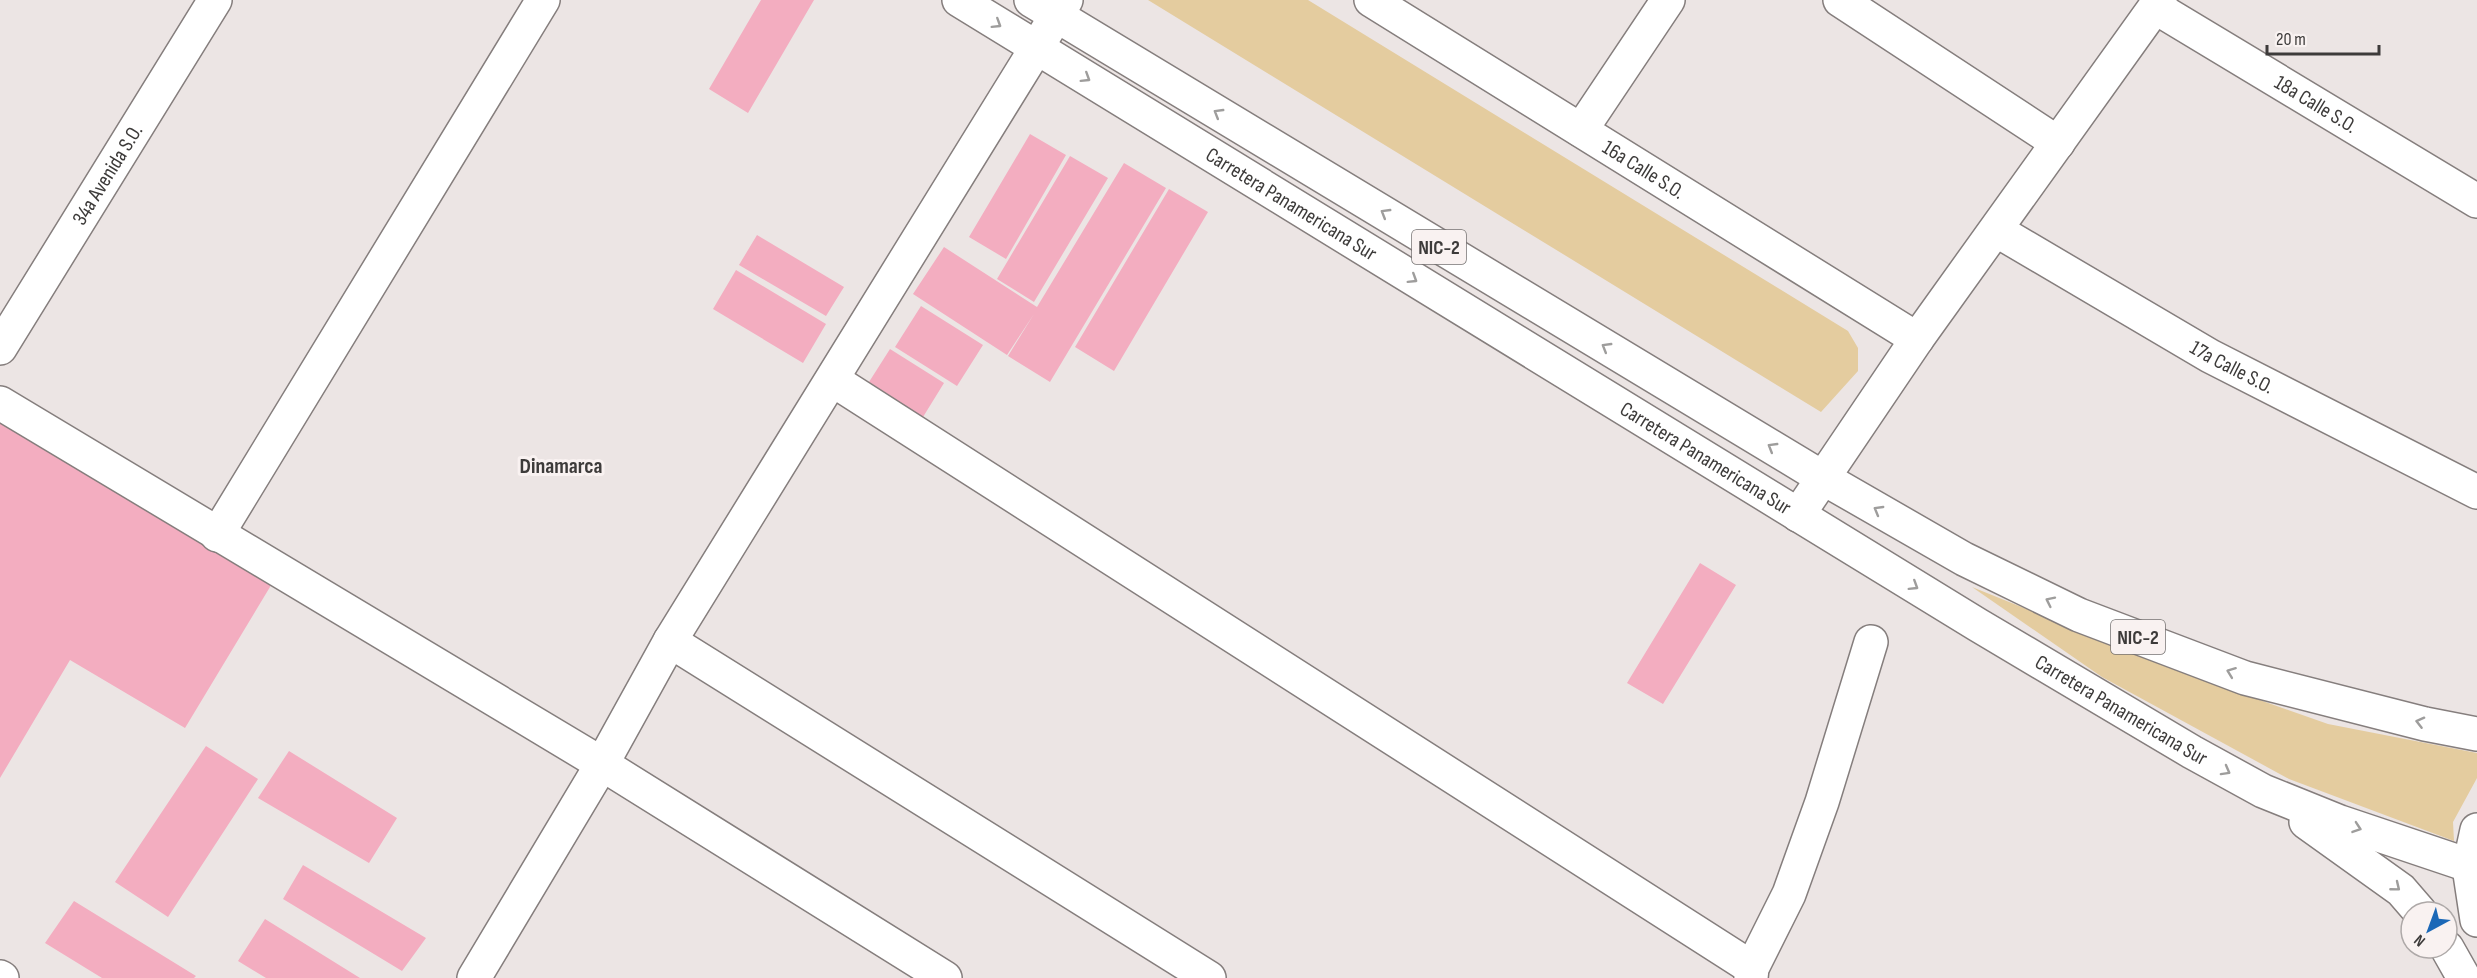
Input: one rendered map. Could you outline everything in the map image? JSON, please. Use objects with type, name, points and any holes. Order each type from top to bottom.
[{"type":"main road","name":"34a Avenida S.O.","points":[[0,348],[215,0]]},
{"type":"main road","points":[[217,535],[543,0]]},
{"type":"main road","name":"Carretera Panamericana Sur","points":[[959,0],[2104,700],[2263,791],[2340,822],[2473,867]]},
{"type":"main road","name":"16a Calle S.O.","points":[[1371,0],[1917,339]]},
{"type":"main road","points":[[1581,130],[1668,0]]},
{"type":"main road","points":[[1840,0],[2058,144]]},
{"type":"main road","points":[[1798,515],[1917,339],[2158,3]]},
{"type":"main road","name":"18a Calle S.O.","points":[[2158,3],[2477,201]]},
{"type":"main road","points":[[474,978],[602,764],[670,641],[1036,48],[1051,5]]},
{"type":"main road","name":"Carretera Panamericana Sur","points":[[1051,5],[1823,478],[1964,560],[2079,615],[2245,678],[2426,724],[2477,734]]},
{"type":"main road","name":"17a Calle S.O.","points":[[1996,230],[2210,356],[2477,492]]},
{"type":"main road","points":[[833,380],[1751,973],[1792,884],[1821,802],[1871,642]]},
{"type":"main road","points":[[0,403],[602,764],[945,978]]},
{"type":"main road","points":[[670,641],[1209,978]]},
{"type":"main road","points":[[2263,791],[2401,890],[2410,900]]},
{"type":"main road","points":[[2477,830],[2473,867],[2477,920]]},
{"type":"main road","points":[[2454,960],[2464,978]]},
{"type":"shaded area","points":[[1148,0],[1308,0],[1848,331],[1858,348],[1858,371],[1821,412]]},
{"type":"shaded area","points":[[1972,587],[2192,676],[2328,724],[2477,753],[2477,778],[2453,822],[2454,841],[2289,779],[2102,677]]},
{"type":"building","points":[[761,0],[814,0],[748,113],[709,89]]},
{"type":"building","points":[[1030,134],[1066,155],[1006,259],[969,237]]},
{"type":"building","points":[[1070,156],[1108,178],[1034,302],[997,279]]},
{"type":"building","points":[[1124,163],[1166,188],[1050,382],[1008,356],[1034,314],[1007,355],[913,294],[944,247],[1037,307]]},
{"type":"building","points":[[1169,189],[1208,212],[1114,371],[1075,347]]},
{"type":"building","points":[[757,235],[844,287],[826,316],[739,265]]},
{"type":"building","points":[[736,270],[826,324],[803,363],[713,309]]},
{"type":"building","points":[[921,306],[983,345],[957,386],[895,347]]},
{"type":"building","points":[[890,349],[944,383],[923,417],[869,382]]},
{"type":"building","points":[[0,416],[273,582],[185,728],[70,660],[0,778]]},
{"type":"building","points":[[1700,563],[1736,585],[1663,704],[1627,683]]},
{"type":"building","points":[[206,746],[258,779],[168,917],[115,882]]},
{"type":"building","points":[[289,751],[397,818],[369,863],[258,798]]},
{"type":"building","points":[[303,865],[426,938],[402,971],[283,899]]},
{"type":"building","points":[[74,901],[196,976],[194,978],[102,978],[45,943]]},
{"type":"building","points":[[265,919],[360,978],[266,978],[238,961]]},
{"type":"district","name":"Dinamarca","points":[[561,465]]}]
